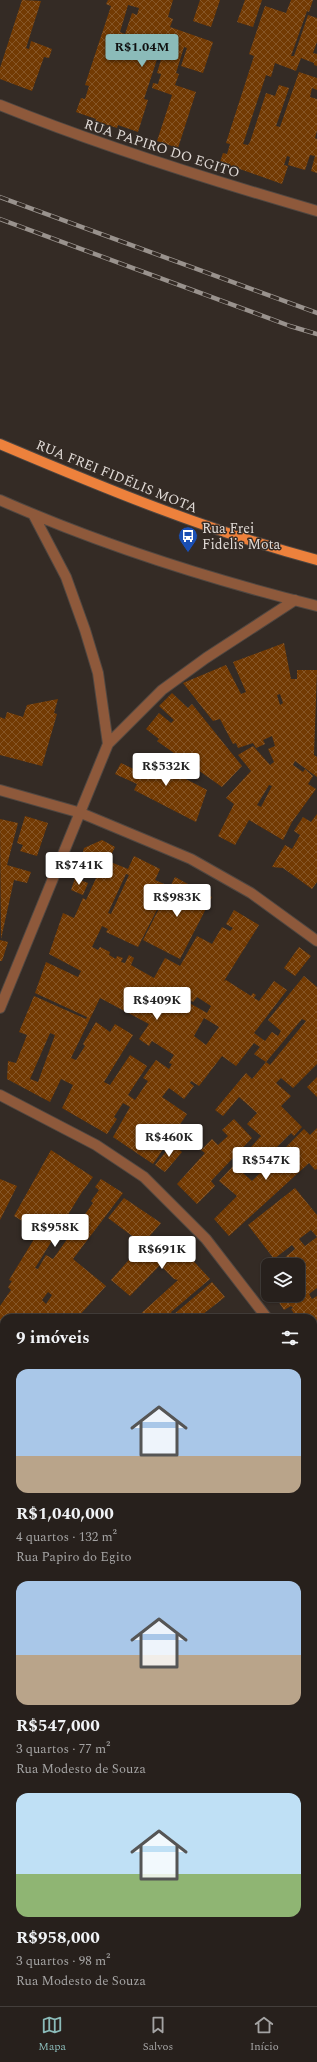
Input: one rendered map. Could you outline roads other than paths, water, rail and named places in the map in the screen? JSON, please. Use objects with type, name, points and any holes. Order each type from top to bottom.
[{"type":"main road","name":"RUA FREI FIDÉLIS MOTA","points":[[0,444],[70,474],[197,523],[317,560]]},
{"type":"street","name":"RUA PAPIRO DO EGITO","points":[[0,105],[56,128],[192,175],[317,211]]},
{"type":"street","points":[[0,500],[121,548],[188,570],[317,606]]},
{"type":"street","points":[[33,514],[66,577],[85,630],[98,674],[108,744]]},
{"type":"street","points":[[0,1008],[108,744],[162,690],[206,658],[295,600]]},
{"type":"street","points":[[0,790],[81,813],[191,859],[251,893],[317,941]]},
{"type":"street","points":[[0,1095],[96,1145],[144,1178],[206,1239],[263,1314]]},
{"type":"railway","points":[[0,197],[317,313]]},
{"type":"railway","points":[[0,219],[290,326],[317,334]]},
{"type":"place","name":"Rua Frei Fidelis Mota","points":[[188,553]]}]
